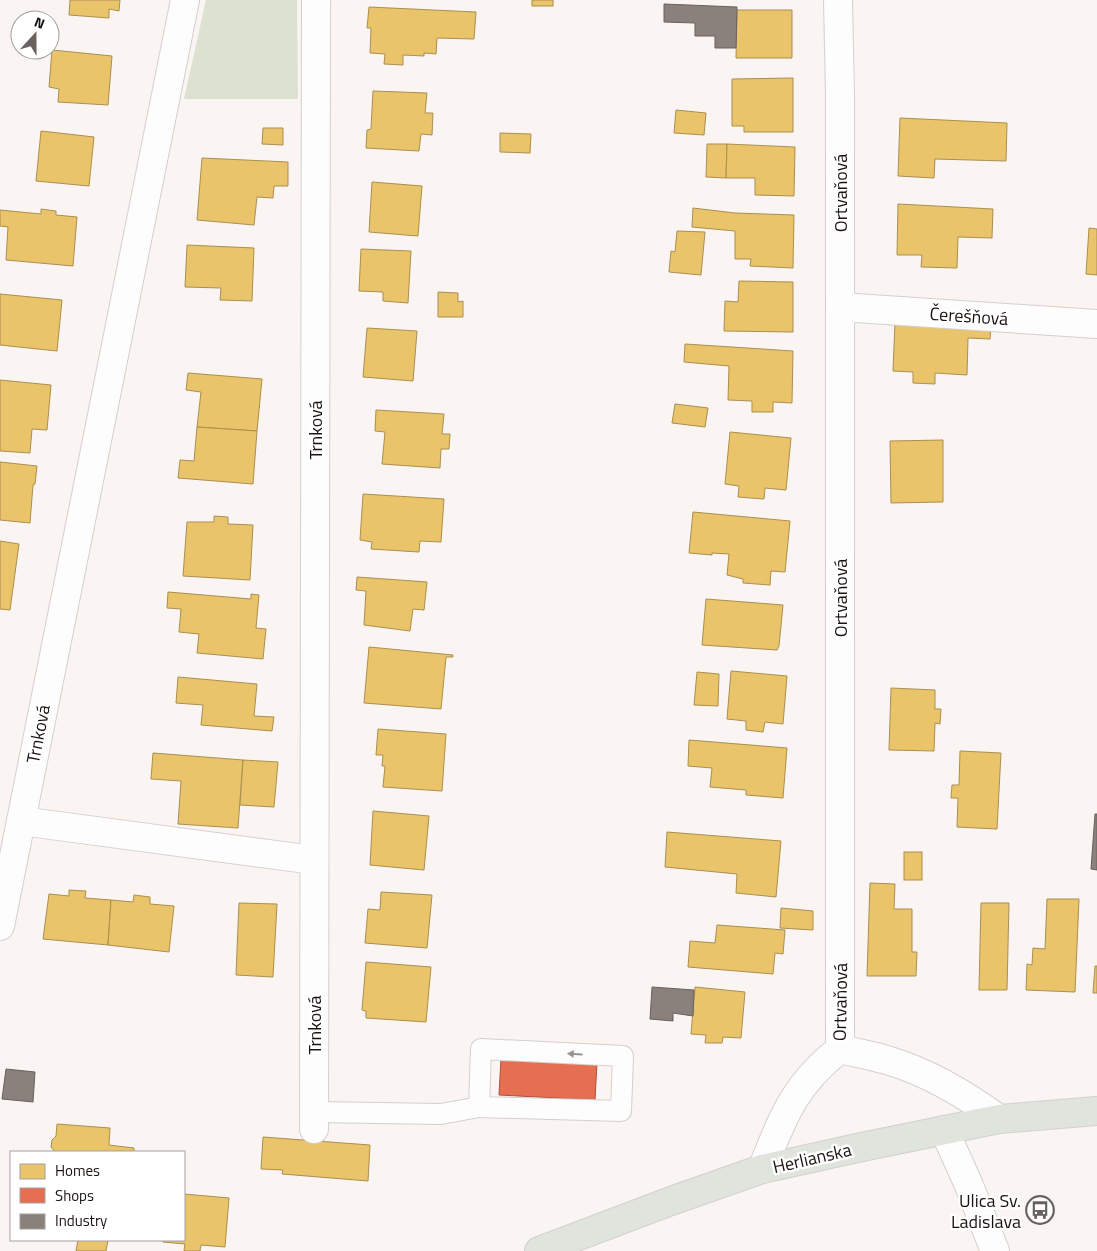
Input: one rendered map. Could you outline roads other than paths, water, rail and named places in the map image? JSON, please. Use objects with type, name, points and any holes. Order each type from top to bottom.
[{"type":"main road","name":"Herlianska","points":[[539,1251],[762,1169],[1000,1119],[1097,1111]]},
{"type":"street","name":"Trnková","points":[[0,926],[185,0]]},
{"type":"street","name":"Trnková","points":[[314,1121],[316,0]]},
{"type":"street","name":"Ortvaňová","points":[[762,1169],[790,1105],[806,1081],[840,1049],[840,94],[838,0]]},
{"type":"street","name":"Čerešňová","points":[[840,307],[1097,324]]},
{"type":"street","points":[[21,821],[314,860]]},
{"type":"street","points":[[840,1049],[890,1061],[915,1071],[953,1088],[1000,1119]]},
{"type":"street","points":[[944,1130],[968,1182],[995,1251]]},
{"type":"lane","points":[[314,1121],[442,1114],[479,1107],[621,1111],[624,1056],[481,1049],[479,1107]]},
{"type":"place","name":"Ulica Sv. Ladislava","points":[[1040,1210]]}]
